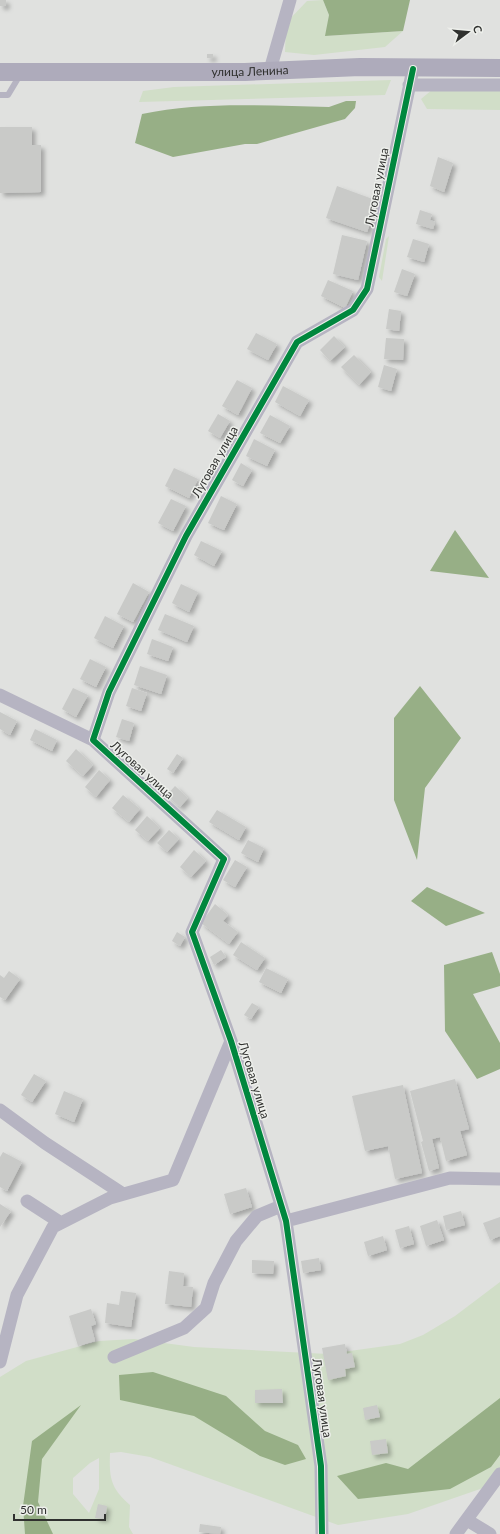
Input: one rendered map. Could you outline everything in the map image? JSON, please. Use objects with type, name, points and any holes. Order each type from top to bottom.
[{"type":"main road","name":"улица Ленина","points":[[0,72],[270,70],[360,67],[411,77],[500,68]]},
{"type":"street","points":[[270,70],[290,0]]},
{"type":"street","points":[[411,77],[500,85]]},
{"type":"street","name":"Луговая улица","points":[[93,740],[109,692],[186,536],[297,342],[354,310],[366,289],[411,77]]},
{"type":"street","name":"Луговая улица","points":[[0,695],[93,740],[224,859],[192,932],[231,1041],[286,1221],[321,1466],[322,1534]]},
{"type":"street","points":[[0,1362],[17,1295],[53,1227],[110,1198],[173,1180],[231,1041]]},
{"type":"street","points":[[0,1110],[45,1143],[123,1194]]},
{"type":"street","points":[[286,1221],[450,1178],[500,1179]]},
{"type":"street","points":[[27,1200],[61,1223]]},
{"type":"street","points":[[114,1356],[184,1328],[206,1308],[214,1283],[236,1241],[257,1216],[281,1206]]},
{"type":"street","points":[[456,1534],[500,1474]]},
{"type":"street","points":[[467,1520],[490,1534]]},
{"type":"lane","points":[[0,95],[8,95],[23,71]]},
{"type":"shaded area","points":[[323,0],[329,15],[326,36],[403,31],[385,47],[314,55],[285,52],[286,23],[307,1]]},
{"type":"shaded area","points":[[323,0],[410,0],[403,31],[325,36],[329,15]]},
{"type":"shaded area","points":[[391,80],[385,95],[139,102],[143,91],[174,87]]},
{"type":"shaded area","points":[[433,89],[500,90],[500,110],[427,109],[421,99]]},
{"type":"shaded area","points":[[346,101],[356,101],[355,108],[345,119],[257,144],[245,144],[173,157],[135,143],[142,114],[188,107],[235,105],[329,107]]},
{"type":"shaded area","points":[[389,236],[382,281],[379,277],[386,239]]},
{"type":"shaded area","points":[[455,530],[489,578],[430,571]]},
{"type":"shaded area","points":[[420,686],[461,738],[425,788],[417,860],[394,800],[394,718]]},
{"type":"shaded area","points":[[427,887],[485,913],[446,926],[411,901]]},
{"type":"shaded area","points":[[492,952],[500,974],[500,986],[473,994],[500,1043],[500,1069],[477,1079],[445,1031],[444,965]]},
{"type":"shaded area","points":[[500,1282],[500,1480],[483,1488],[408,1514],[338,1525],[150,1457],[121,1452],[110,1453],[112,1482],[115,1488],[130,1505],[129,1527],[133,1534],[0,1534],[0,1377],[26,1361],[99,1341],[134,1339],[194,1347],[328,1354],[400,1344],[423,1335],[455,1316]],"holes":[[[99,1458],[99,1489],[89,1513],[73,1494],[73,1478],[90,1463]]]},
{"type":"shaded area","points":[[153,1372],[226,1396],[265,1431],[298,1445],[306,1459],[285,1465],[260,1456],[194,1416],[120,1400],[119,1375]]},
{"type":"shaded area","points":[[500,1398],[500,1455],[491,1467],[450,1489],[358,1499],[337,1476],[386,1463],[408,1469]]},
{"type":"shaded area","points":[[81,1405],[42,1459],[38,1502],[53,1534],[25,1534],[23,1506],[32,1441]]},
{"type":"building","points":[[0,0],[6,0],[6,6],[0,6]]},
{"type":"building","points":[[207,54],[213,54],[213,58],[207,58]]},
{"type":"building","points":[[0,127],[32,127],[32,145],[41,145],[41,192],[0,193]]},
{"type":"building","points":[[438,157],[453,163],[444,192],[430,186]]},
{"type":"building","points":[[337,186],[378,201],[367,232],[326,218]]},
{"type":"building","points":[[420,210],[432,214],[430,220],[435,222],[433,229],[416,224]]},
{"type":"building","points":[[342,235],[367,241],[358,280],[333,274]]},
{"type":"building","points":[[413,239],[429,244],[424,262],[407,257]]},
{"type":"building","points":[[402,269],[415,274],[407,296],[394,292]]},
{"type":"building","points":[[328,280],[353,291],[345,308],[321,296]]},
{"type":"building","points":[[389,309],[401,311],[399,331],[386,329]]},
{"type":"building","points":[[256,333],[277,344],[268,360],[247,349]]},
{"type":"building","points":[[334,336],[345,347],[330,361],[320,350]]},
{"type":"building","points":[[386,338],[404,339],[403,360],[384,359]]},
{"type":"building","points":[[354,355],[371,372],[359,385],[341,367]]},
{"type":"building","points":[[384,365],[397,369],[391,391],[378,387]]},
{"type":"building","points":[[237,380],[252,388],[238,415],[222,406]]},
{"type":"building","points":[[283,386],[309,400],[300,416],[275,402]]},
{"type":"building","points":[[218,414],[230,421],[220,438],[208,431]]},
{"type":"building","points":[[270,415],[290,426],[280,443],[260,433]]},
{"type":"building","points":[[254,439],[275,450],[267,466],[246,456]]},
{"type":"building","points":[[241,463],[252,470],[243,486],[232,480]]},
{"type":"building","points":[[174,468],[198,479],[189,498],[165,486]]},
{"type":"building","points":[[221,496],[237,504],[224,530],[208,523]]},
{"type":"building","points":[[171,499],[186,506],[173,531],[158,523]]},
{"type":"building","points":[[201,541],[222,551],[214,566],[194,555]]},
{"type":"building","points":[[133,583],[149,592],[133,622],[117,614]]},
{"type":"building","points":[[181,584],[198,592],[189,612],[172,603]]},
{"type":"building","points":[[165,614],[194,626],[187,642],[158,630]]},
{"type":"building","points":[[105,616],[124,626],[113,648],[94,638]]},
{"type":"building","points":[[152,639],[173,647],[168,661],[147,654]]},
{"type":"building","points":[[90,659],[106,667],[96,687],[80,679]]},
{"type":"building","points":[[140,666],[167,675],[161,694],[134,685]]},
{"type":"building","points":[[73,688],[88,695],[76,717],[62,709]]},
{"type":"building","points":[[132,688],[147,693],[141,711],[126,706]]},
{"type":"building","points":[[0,712],[17,721],[10,735],[0,729]]},
{"type":"building","points":[[122,719],[134,723],[129,741],[116,737]]},
{"type":"building","points":[[35,729],[57,740],[52,751],[30,740]]},
{"type":"building","points":[[76,749],[93,765],[83,776],[66,761]]},
{"type":"building","points":[[177,754],[183,758],[173,773],[167,769]]},
{"type":"building","points":[[99,770],[110,780],[96,797],[85,787]]},
{"type":"building","points":[[175,786],[188,798],[180,807],[167,795]]},
{"type":"building","points":[[123,795],[140,809],[129,822],[112,808]]},
{"type":"building","points":[[217,810],[246,827],[239,840],[209,822]]},
{"type":"building","points":[[147,816],[160,828],[148,841],[135,830]]},
{"type":"building","points":[[169,830],[179,839],[167,852],[157,843]]},
{"type":"building","points":[[248,840],[264,848],[258,862],[241,853]]},
{"type":"building","points":[[194,850],[206,861],[191,877],[180,867]]},
{"type":"building","points":[[235,860],[247,867],[235,887],[223,880]]},
{"type":"building","points":[[215,904],[228,915],[223,921],[238,932],[229,944],[201,923]]},
{"type":"building","points":[[177,932],[185,937],[180,946],[172,941]]},
{"type":"building","points":[[241,942],[265,958],[257,970],[233,955]]},
{"type":"building","points":[[221,950],[226,957],[214,965],[210,957]]},
{"type":"building","points":[[266,968],[288,979],[281,993],[259,982]]},
{"type":"building","points":[[9,971],[20,979],[5,1000],[0,997],[0,975],[4,978]]},
{"type":"building","points":[[252,1003],[259,1007],[251,1019],[244,1015]]},
{"type":"building","points":[[34,1074],[46,1081],[32,1102],[21,1095]]},
{"type":"building","points":[[455,1079],[469,1129],[460,1131],[467,1155],[446,1161],[440,1137],[432,1139],[439,1168],[429,1171],[410,1091]]},
{"type":"building","points":[[403,1085],[422,1173],[395,1179],[388,1146],[365,1151],[352,1096]]},
{"type":"building","points":[[64,1091],[83,1099],[74,1122],[55,1114]]},
{"type":"building","points":[[3,1152],[22,1162],[7,1191],[0,1187],[0,1157]]},
{"type":"building","points":[[246,1188],[252,1207],[230,1214],[224,1194]]},
{"type":"building","points":[[0,1204],[11,1211],[0,1227]]},
{"type":"building","points":[[461,1211],[465,1225],[446,1230],[443,1216]]},
{"type":"building","points":[[500,1217],[500,1236],[490,1240],[483,1223]]},
{"type":"building","points":[[437,1220],[444,1240],[426,1246],[420,1226]]},
{"type":"building","points":[[409,1226],[414,1244],[400,1248],[395,1230]]},
{"type":"building","points":[[383,1236],[387,1250],[368,1256],[364,1242]]},
{"type":"building","points":[[319,1258],[321,1270],[303,1273],[301,1261]]},
{"type":"building","points":[[252,1260],[274,1261],[273,1274],[252,1273]]},
{"type":"building","points":[[169,1271],[184,1273],[183,1286],[193,1287],[191,1307],[165,1304]]},
{"type":"building","points":[[121,1291],[136,1293],[131,1327],[105,1323],[107,1303],[119,1305]]},
{"type":"building","points":[[91,1309],[96,1324],[91,1326],[95,1341],[78,1346],[69,1316]]},
{"type":"building","points":[[345,1344],[347,1354],[352,1353],[355,1367],[345,1369],[346,1376],[328,1380],[322,1348]]},
{"type":"building","points":[[282,1389],[283,1403],[255,1403],[255,1390]]},
{"type":"building","points":[[377,1405],[380,1417],[365,1420],[363,1408]]},
{"type":"building","points":[[386,1439],[388,1453],[372,1455],[370,1441]]},
{"type":"building","points":[[98,1504],[107,1506],[105,1519],[95,1518]]},
{"type":"building","points":[[200,1524],[221,1527],[220,1534],[199,1532]]},
{"type":"cycle path","points":[[322,1534],[321,1466],[286,1221],[231,1041],[192,932],[224,859],[93,740],[109,692],[186,536],[297,342],[353,310],[367,289],[413,69]]}]
